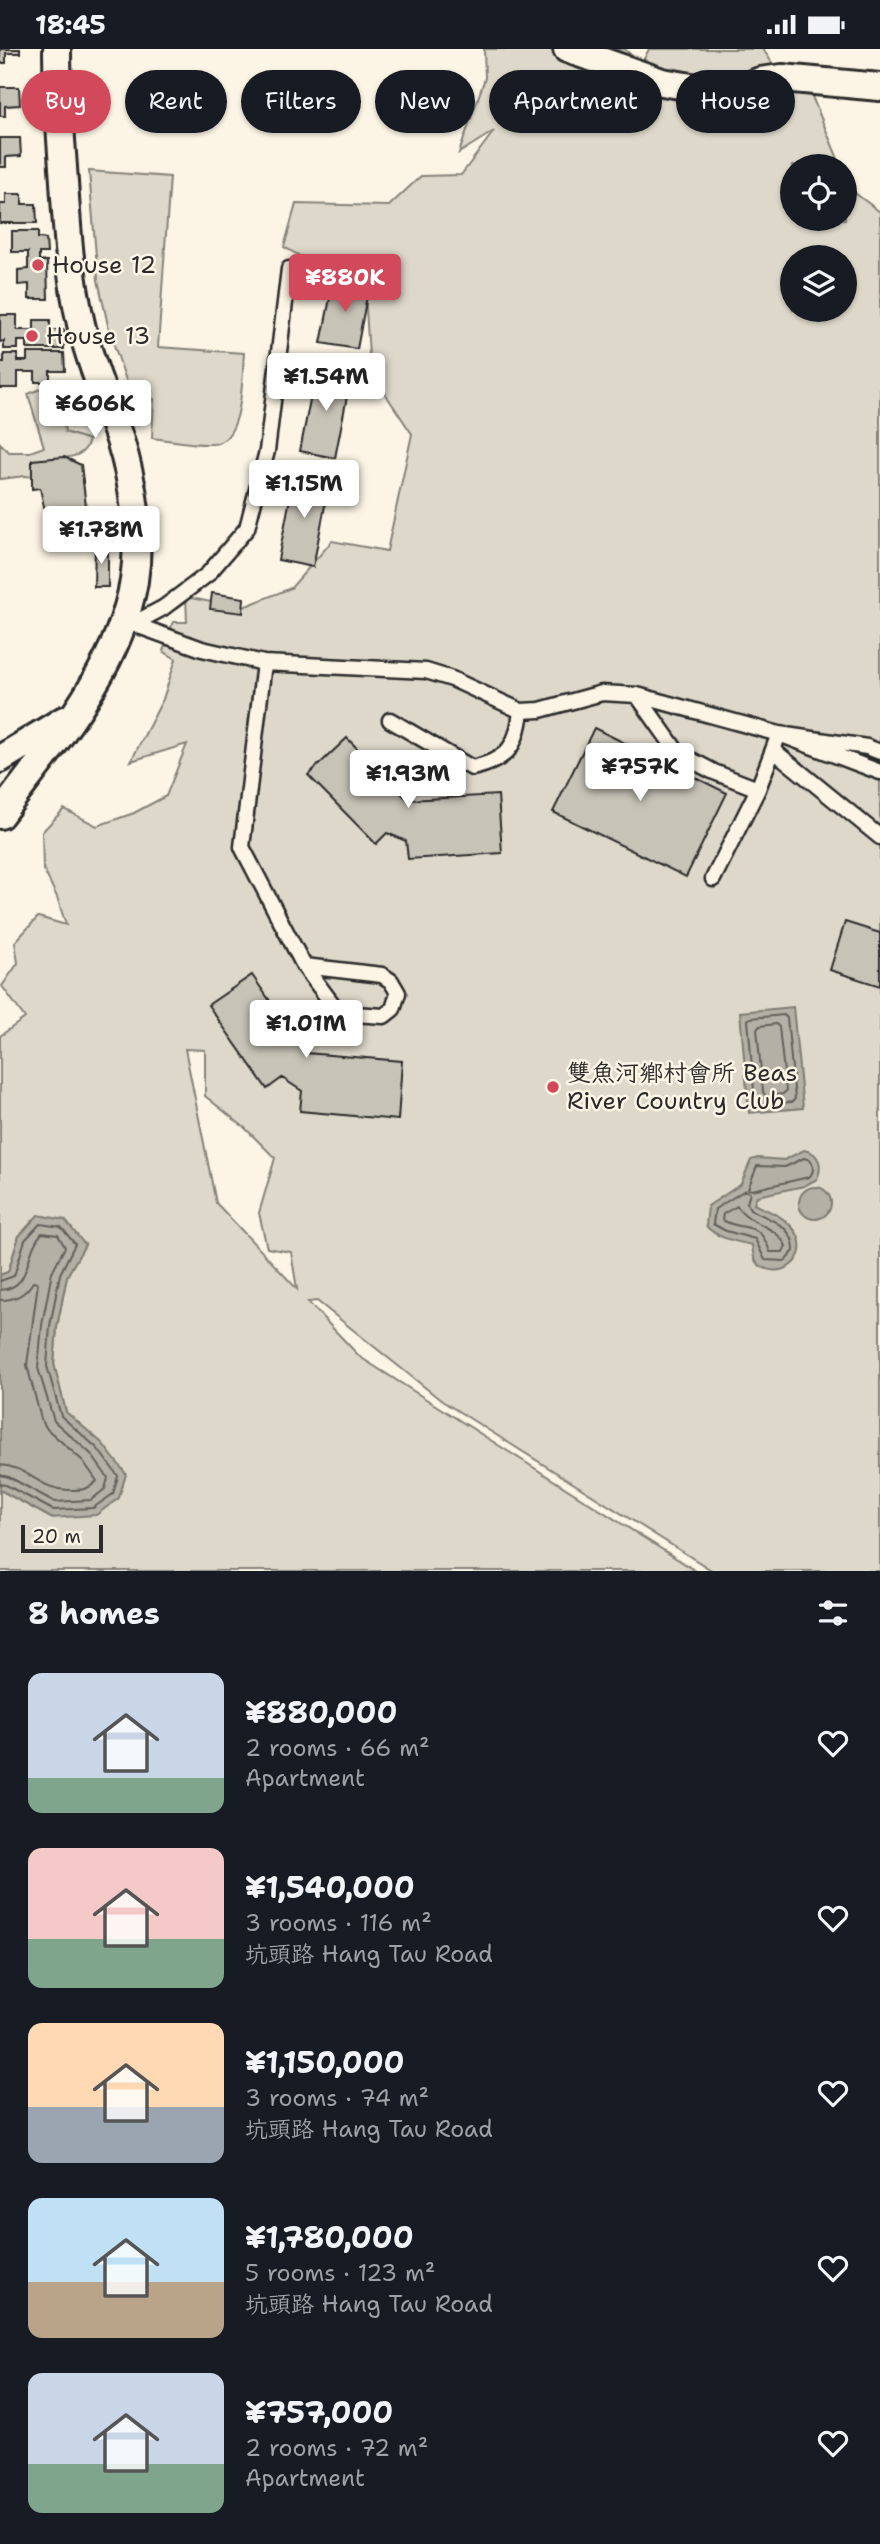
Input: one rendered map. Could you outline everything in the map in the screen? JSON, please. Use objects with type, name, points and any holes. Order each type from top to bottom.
[{"type":"street","points":[[0,814],[74,713],[128,623],[134,582],[135,511],[128,472],[81,325],[69,261],[57,49]]},
{"type":"street","points":[[567,49],[662,82],[709,90],[740,89],[760,81],[782,78],[880,87]]},
{"type":"street","points":[[0,759],[74,713]]},
{"type":"lane","points":[[128,623],[163,608],[208,574],[247,528],[267,451],[289,269]]},
{"type":"lane","points":[[128,623],[202,649],[264,663],[426,671],[452,679],[521,711],[540,709],[602,693],[637,695],[779,734],[880,772]]},
{"type":"lane","points":[[264,663],[242,847],[304,965],[340,1013],[384,1016],[393,1009],[398,993],[391,981],[382,975],[304,965]]},
{"type":"lane","points":[[637,695],[678,753],[715,772],[758,789]]},
{"type":"lane","points":[[390,720],[472,768],[492,764],[508,751],[518,734],[521,711]]},
{"type":"lane","points":[[713,879],[758,789],[779,734]]},
{"type":"lane","points":[[779,734],[867,747],[880,752]]},
{"type":"lane","points":[[773,750],[880,837]]},
{"type":"shaded area","points":[[484,49],[625,49],[641,65],[649,49],[763,49],[777,70],[676,70],[676,133],[795,133],[795,85],[811,94],[836,154],[780,154],[780,231],[857,231],[857,195],[880,212],[880,1571],[713,1571],[442,1401],[317,1301],[308,1302],[360,1357],[696,1571],[0,1571],[0,1490],[51,1518],[66,1412],[54,1364],[57,1327],[67,1276],[85,1244],[19,1236],[8,1272],[0,1275],[0,1036],[25,1018],[2,986],[18,963],[15,942],[38,917],[66,925],[57,897],[43,868],[42,832],[64,809],[97,826],[134,813],[166,796],[187,744],[131,761],[163,699],[176,659],[163,651],[173,622],[187,622],[186,597],[241,608],[291,588],[332,541],[387,551],[412,434],[370,371],[365,293],[284,247],[296,204],[389,206],[421,176],[461,175],[492,133],[662,133],[662,70],[489,70],[491,133],[459,153],[466,133],[475,133],[475,107],[485,78]],"holes":[[[185,1049],[205,1050],[205,1096],[245,1128],[275,1158],[259,1213],[267,1248],[291,1252],[297,1289],[216,1203]]]},
{"type":"shaded area","points":[[89,171],[170,177],[158,347],[244,353],[236,421],[222,441],[205,444],[152,438],[154,399],[132,398],[109,330],[98,280]]},
{"type":"shaded area","points":[[45,387],[61,403],[65,432],[89,440],[87,446],[77,455],[56,459],[49,478],[25,476],[0,479],[0,443],[9,452],[30,452],[44,447],[28,394]]},
{"type":"water","points":[[793,1007],[803,1108],[749,1113],[740,1012]]},
{"type":"water","points":[[804,1150],[814,1154],[819,1161],[817,1179],[804,1186],[757,1196],[754,1204],[784,1219],[798,1237],[799,1255],[794,1263],[787,1268],[769,1270],[756,1261],[752,1245],[721,1237],[706,1226],[708,1206],[741,1184],[751,1160],[784,1160]]},
{"type":"water","points":[[815,1187],[826,1192],[831,1203],[826,1214],[815,1219],[804,1214],[799,1203],[804,1192]]},
{"type":"water","points":[[38,1215],[65,1220],[85,1245],[67,1276],[57,1327],[54,1364],[66,1412],[102,1443],[126,1474],[119,1498],[96,1515],[51,1518],[0,1490],[0,1275],[8,1272],[19,1236]]},
{"type":"building","points":[[0,49],[20,49],[20,53],[6,53],[6,63],[0,63]]},
{"type":"building","points":[[0,87],[19,87],[20,105],[5,106],[5,116],[0,116]]},
{"type":"building","points":[[0,138],[20,138],[21,156],[6,157],[6,167],[0,167]]},
{"type":"building","points":[[6,194],[22,194],[22,204],[36,204],[37,223],[0,223],[0,204],[6,204]]},
{"type":"building","name":"House 12","points":[[12,231],[38,231],[38,238],[46,239],[47,253],[39,253],[39,261],[47,261],[48,299],[29,299],[29,284],[18,285],[18,270],[28,269],[28,252],[12,252]]},
{"type":"building","points":[[334,278],[369,285],[357,349],[321,343]]},
{"type":"building","name":"House 13","points":[[0,315],[17,315],[17,330],[34,330],[34,320],[50,320],[50,330],[64,330],[64,349],[27,349],[27,341],[18,341],[18,349],[4,349],[4,341],[0,342]]},
{"type":"building","points":[[27,353],[64,353],[65,371],[50,371],[50,382],[35,382],[35,372],[18,372],[18,388],[0,388],[0,362],[4,362],[4,354],[18,354],[18,361],[27,361]]},
{"type":"building","points":[[316,369],[351,376],[335,458],[300,451]]},
{"type":"building","points":[[64,457],[81,465],[88,523],[48,525],[40,488],[32,489],[32,460]]},
{"type":"building","points":[[295,473],[330,480],[313,567],[278,560]]},
{"type":"building","points":[[95,544],[108,544],[108,587],[94,587]]},
{"type":"building","points":[[212,593],[244,598],[243,613],[210,609]]},
{"type":"building","points":[[594,728],[727,793],[686,877],[553,812]]},
{"type":"building","points":[[347,738],[408,800],[498,795],[502,853],[408,859],[406,841],[387,833],[376,844],[308,775]]},
{"type":"building","points":[[845,922],[880,933],[880,986],[830,970]]},
{"type":"building","points":[[252,975],[306,1053],[402,1061],[398,1120],[300,1111],[302,1091],[282,1078],[267,1089],[208,1005]]},
{"type":"place","name":"House 12","points":[[38,265]]},
{"type":"place","name":"House 13","points":[[32,336]]},
{"type":"place","name":"雙魚河鄉村會所 Beas River Country Club","points":[[553,1087]]}]
